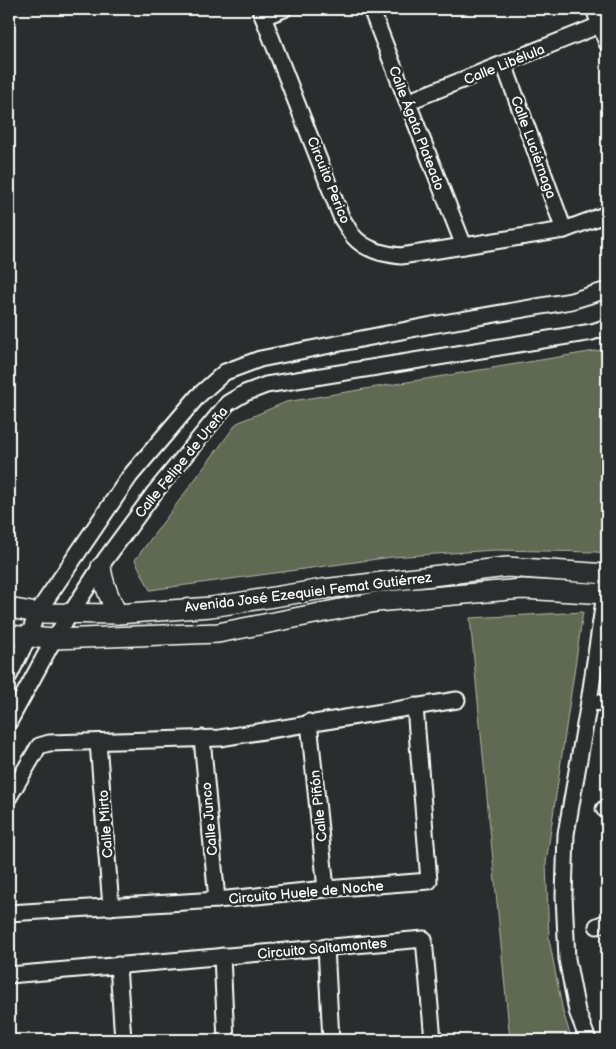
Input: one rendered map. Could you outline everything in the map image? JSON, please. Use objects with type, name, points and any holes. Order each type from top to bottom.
[{"type":"street","name":"Circuito Perico","points":[[284,9],[262,13],[342,219],[353,236],[367,248],[383,254],[401,256],[564,230],[607,214]]},
{"type":"street","name":"Calle Ágata Plateado","points":[[371,9],[464,246]]},
{"type":"street","points":[[594,9],[607,43]]},
{"type":"street","name":"Calle Libélula","points":[[407,102],[600,25]]},
{"type":"street","name":"Calle Luciérnaga","points":[[504,64],[564,230]]},
{"type":"street","name":"Calle Felipe de Ureña","points":[[9,676],[28,638],[37,613],[130,476],[198,396],[225,372],[260,360],[432,325],[571,301],[607,290]]},
{"type":"street","name":"Calle Felipe de Ureña","points":[[9,722],[54,639],[101,567],[155,492],[228,403],[245,393],[266,385],[592,332],[607,327]]},
{"type":"street","points":[[101,567],[104,586],[117,614]]},
{"type":"street","name":"Avenida José Ezequiel Femat Gutiérrez","points":[[9,608],[37,613],[117,614],[211,607],[323,589],[506,567],[607,574]]},
{"type":"street","points":[[588,1040],[577,1011],[567,959],[564,896],[566,834],[589,702],[606,594],[607,574]]},
{"type":"street","name":"Avenida José Ezequiel Femat Gutiérrez","points":[[9,635],[54,639],[218,633],[376,602],[512,590],[606,594]]},
{"type":"street","points":[[9,797],[13,781],[39,746],[49,744],[220,738],[309,722],[457,700]]},
{"type":"street","points":[[589,702],[607,703]]},
{"type":"street","name":"Circuito Huele de Noche","points":[[9,913],[217,900],[429,881],[415,706]]},
{"type":"street","name":"Calle Piñón","points":[[309,722],[326,889]]},
{"type":"street","name":"Calle Junco","points":[[202,738],[217,900]]},
{"type":"street","name":"Calle Mirto","points":[[98,742],[111,907]]},
{"type":"street","name":"Circuito Saltamontes","points":[[9,975],[424,939],[433,1040]]},
{"type":"street","points":[[326,948],[331,1040]]},
{"type":"street","points":[[222,956],[226,1040]]},
{"type":"street","points":[[118,965],[123,1040]]},
{"type":"green space","points":[[607,349],[607,554],[596,552],[495,550],[392,557],[150,590],[135,560],[237,423],[286,402]]},
{"type":"green space","points":[[583,612],[546,863],[549,939],[563,1012],[572,1040],[510,1040],[470,618]]}]
